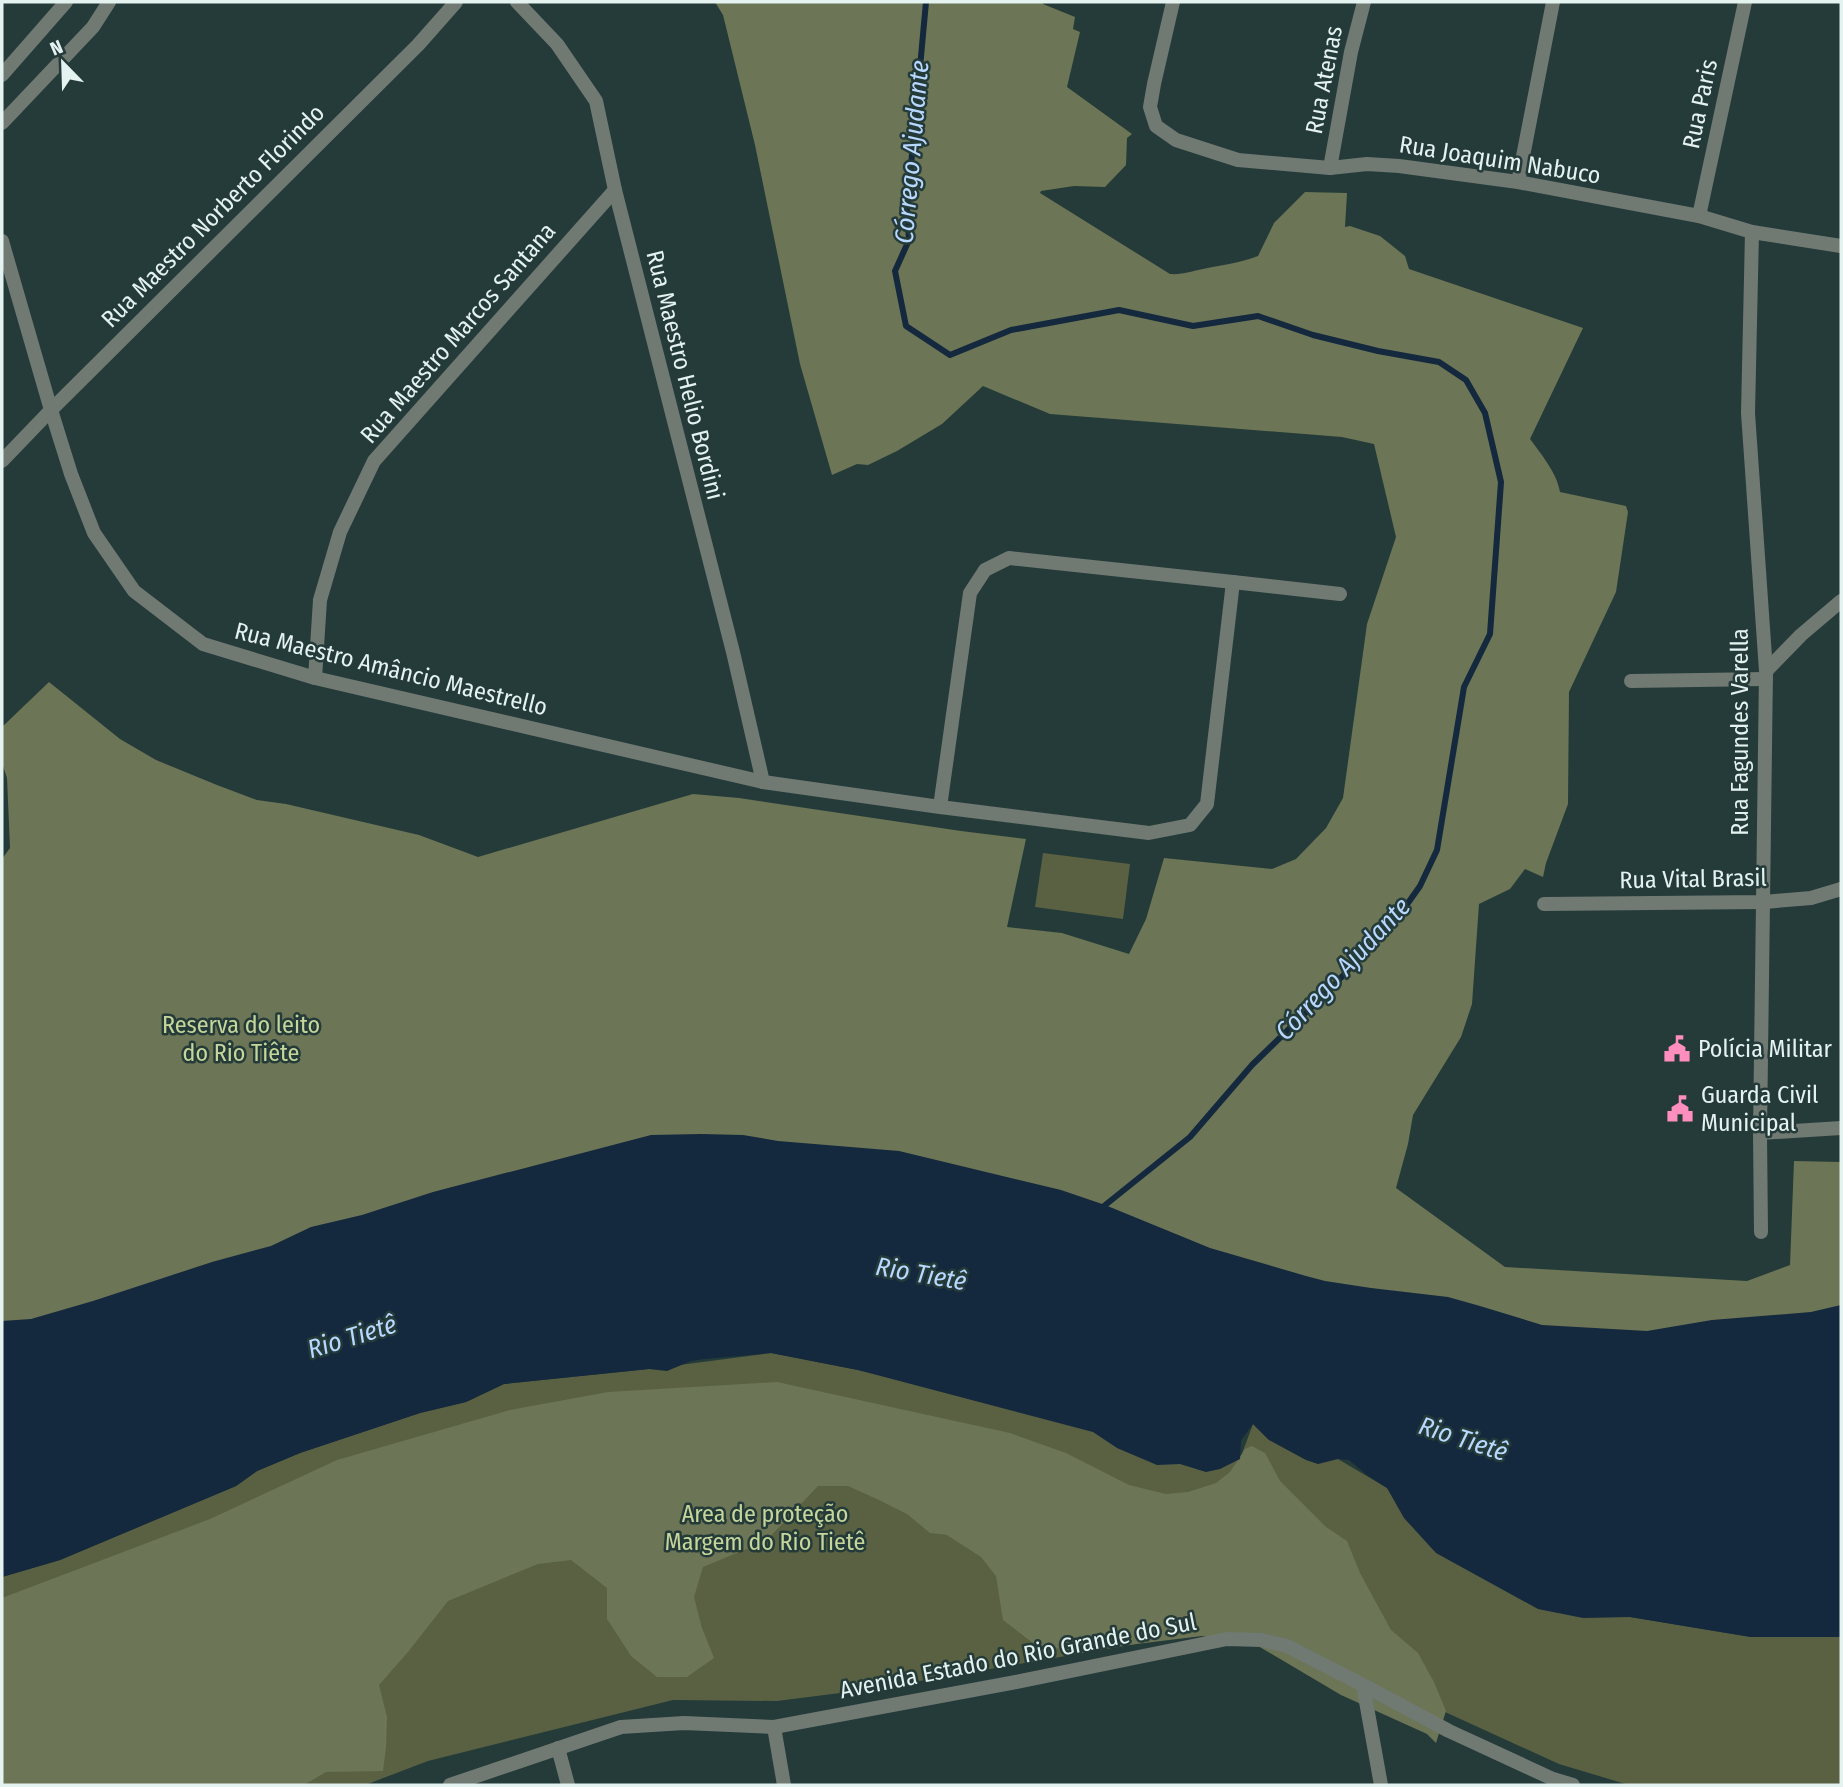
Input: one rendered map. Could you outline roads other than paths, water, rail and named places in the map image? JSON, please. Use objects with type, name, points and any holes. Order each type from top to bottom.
[{"type":"street","points":[[2,75],[66,2]]},
{"type":"street","points":[[2,122],[93,27],[109,2]]},
{"type":"street","name":"Rua Maestro Norberto Florindo","points":[[2,461],[418,45],[456,2]]},
{"type":"street","name":"Rua Maestro Helio Bordini","points":[[517,2],[557,44],[596,101],[615,190],[763,782]]},
{"type":"street","name":"Rua Joaquim Nabuco","points":[[1173,2],[1150,107],[1156,126],[1175,140],[1238,160],[1329,168],[1367,164],[1399,166],[1518,183],[1699,216],[1752,232],[1841,246]]},
{"type":"street","name":"Rua Atenas","points":[[1329,168],[1351,52],[1364,2]]},
{"type":"street","points":[[1518,183],[1553,2]]},
{"type":"street","name":"Rua Paris","points":[[1699,216],[1745,2]]},
{"type":"street","name":"Rua Maestro Marcos Santana","points":[[314,678],[320,600],[340,533],[374,461],[615,190]]},
{"type":"street","name":"Rua Fagundes Varella","points":[[1752,232],[1748,414],[1766,675],[1761,1232]]},
{"type":"street","name":"Rua Maestro Amâncio Maestrello","points":[[2,241],[71,474],[94,534],[134,591],[203,645],[314,678],[763,782],[1149,833],[1190,825],[1207,804],[1233,582]]},
{"type":"street","points":[[940,807],[970,593],[985,570],[1009,558],[1340,594]]},
{"type":"street","points":[[1630,681],[1766,675],[1801,635],[1841,601]]},
{"type":"street","name":"Rua Vital Brasil","points":[[1544,904],[1764,902],[1811,898],[1841,888]]},
{"type":"street","points":[[1760,1133],[1841,1128]]},
{"type":"street","name":"Avenida Estado do Rio Grande do Sul","points":[[450,1785],[621,1727],[684,1723],[774,1727],[1227,1639],[1261,1640],[1287,1646],[1449,1731],[1553,1779],[1573,1785]]},
{"type":"street","points":[[1363,1685],[1381,1785]]},
{"type":"street","points":[[774,1727],[784,1785]]},
{"type":"street","points":[[558,1748],[568,1785]]},
{"type":"water","name":"Rio Tietê","points":[[651,1135],[743,1135],[778,1141],[899,1151],[1061,1190],[1210,1248],[1306,1276],[1371,1288],[1448,1297],[1542,1325],[1647,1331],[1712,1320],[1811,1312],[1841,1305],[1841,1637],[1751,1637],[1630,1617],[1583,1618],[1538,1609],[1436,1553],[1404,1518],[1387,1488],[1349,1460],[1338,1459],[1318,1464],[1306,1460],[1269,1440],[1253,1424],[1241,1440],[1240,1459],[1220,1469],[1206,1472],[1180,1464],[1157,1465],[1117,1448],[1093,1432],[858,1370],[771,1353],[691,1361],[667,1371],[649,1369],[504,1384],[466,1402],[420,1413],[300,1453],[257,1471],[236,1486],[60,1560],[2,1577],[2,1321],[31,1319],[93,1301],[212,1262],[271,1246],[311,1227],[362,1215],[433,1192]]},
{"type":"waterway","name":"Córrego Ajudante","points":[[926,2],[907,209],[909,240],[895,271],[906,326],[950,355],[1011,330],[1119,310],[1193,326],[1258,316],[1313,335],[1439,362],[1466,380],[1485,413],[1501,482],[1490,634],[1464,687],[1437,850],[1420,886],[1396,920],[1252,1065],[1190,1137],[1099,1210]]},
{"type":"place","name":"Polícia Militar","points":[[1677,1049]]},
{"type":"place","name":"Guarda Civil Municipal","points":[[1680,1109]]},
{"type":"park label","name":"Reserva do leito do Rio Tiête","points":[[241,1039]]},
{"type":"park label","name":"Area de proteção Margem do Rio Tietê","points":[[765,1528]]}]
